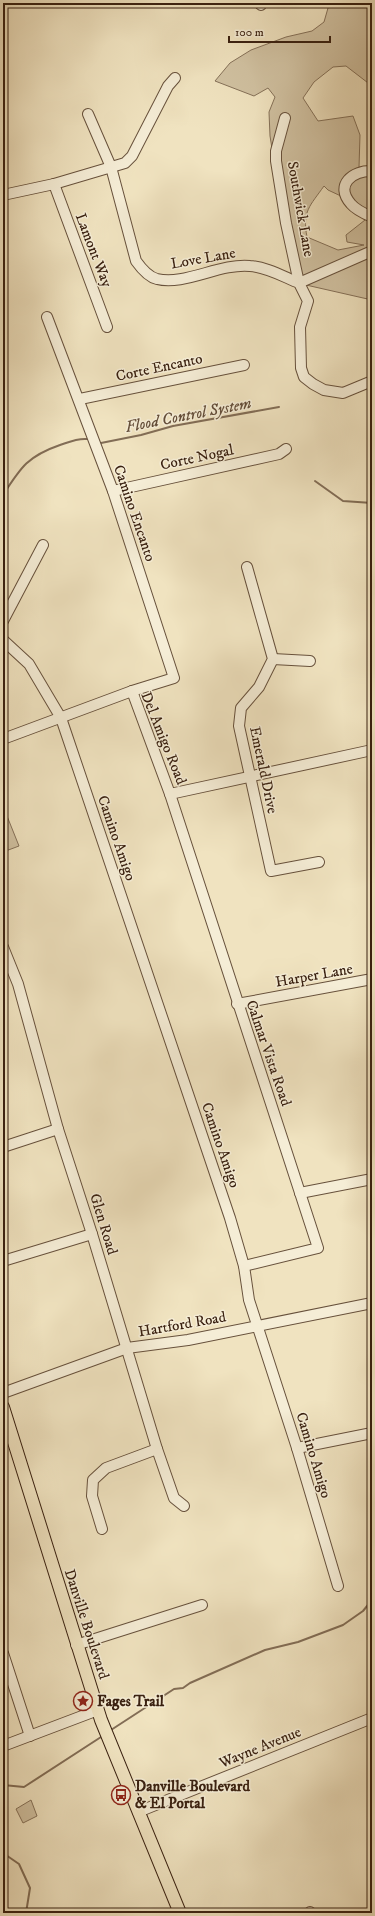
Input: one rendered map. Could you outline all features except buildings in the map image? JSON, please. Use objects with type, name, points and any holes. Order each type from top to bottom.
[{"type":"main road","name":"Danville Boulevard","points":[[3,1407],[76,1645],[98,1710],[180,1913]]},
{"type":"street","points":[[3,195],[54,184],[125,163],[132,156],[168,86],[175,78]]},
{"type":"street","name":"Love Lane","points":[[88,114],[111,167],[136,261],[144,272],[156,279],[175,280],[230,266],[251,266],[300,283]]},
{"type":"street","name":"Southwick Lane","points":[[285,118],[276,151],[276,161],[286,223],[300,283]]},
{"type":"street","points":[[372,171],[362,171],[354,174],[346,182],[344,191],[351,204],[372,217]]},
{"type":"street","name":"Lamont Way","points":[[54,184],[107,327]]},
{"type":"street","points":[[372,251],[300,283],[308,301],[300,327],[301,368],[304,377],[324,390],[343,393],[372,381]]},
{"type":"street","name":"Camino Encanto","points":[[47,317],[80,399],[113,491],[174,678],[132,691]]},
{"type":"street","name":"Corte Encanto","points":[[80,399],[244,365]]},
{"type":"street","name":"Corte Nogal","points":[[113,491],[279,454],[286,449]]},
{"type":"street","points":[[3,621],[43,545]]},
{"type":"street","points":[[247,566],[273,659],[310,661]]},
{"type":"street","name":"Camino Amigo","points":[[3,640],[29,664],[61,718],[227,1211],[244,1266],[250,1300],[297,1448],[338,1586]]},
{"type":"street","name":"Emerald Drive","points":[[273,659],[259,687],[241,708],[239,726],[271,871],[319,862]]},
{"type":"street","name":"Del Amigo Road","points":[[3,739],[132,691],[170,794],[372,750]]},
{"type":"street","name":"Calmar Vista Road","points":[[170,794],[237,1004],[318,1248],[244,1266]]},
{"type":"street","name":"Glen Road","points":[[3,947],[18,984],[58,1129],[127,1348],[156,1449],[174,1498],[184,1506]]},
{"type":"street","name":"Harper Lane","points":[[237,1004],[372,979]]},
{"type":"street","points":[[3,1147],[58,1129]]},
{"type":"street","points":[[300,1193],[372,1179]]},
{"type":"street","points":[[3,1261],[92,1234]]},
{"type":"street","name":"Hartford Road","points":[[3,1393],[127,1348],[188,1340],[372,1303]]},
{"type":"street","points":[[297,1448],[372,1433]]},
{"type":"street","points":[[102,1529],[92,1496],[92,1480],[106,1468],[156,1449]]},
{"type":"street","points":[[76,1645],[202,1605]]},
{"type":"street","points":[[3,1654],[30,1736]]},
{"type":"street","points":[[3,1746],[98,1710]]},
{"type":"street","name":"Wayne Avenue","points":[[138,1812],[372,1718]]},
{"type":"shaded area","points":[[326,3],[372,3],[372,86],[346,66],[333,67],[314,82],[303,98],[318,121],[353,116],[360,135],[359,167],[372,167],[372,300],[306,285],[296,279],[282,211],[270,136],[269,112],[275,97],[268,88],[254,96],[215,81],[230,63],[251,50],[286,37],[312,31],[324,22],[328,8]],"holes":[[[324,186],[328,190],[343,197],[355,212],[365,220],[346,235],[347,242],[364,245],[338,250],[307,237],[306,215],[308,209]]]},
{"type":"shaded area","points":[[3,806],[19,846],[3,852]]},
{"type":"shaded area","points":[[31,1800],[37,1816],[23,1823],[16,1809]]},
{"type":"waterway","name":"Flood Control System","points":[[101,443],[141,435],[173,426],[279,407]]},
{"type":"waterway","name":"Flood Control System","points":[[3,495],[15,477],[33,458],[49,449],[76,440],[87,439]]},
{"type":"waterway","points":[[315,481],[343,501],[372,503]]},
{"type":"waterway","points":[[111,1730],[174,1689],[183,1688],[190,1683],[265,1650],[298,1642],[343,1625],[363,1611],[372,1600]]},
{"type":"waterway","points":[[3,1785],[24,1787],[101,1737]]},
{"type":"waterway","points":[[3,1853],[19,1864],[30,1888],[26,1913]]},
{"type":"place","name":"Fages Trail","points":[[83,1701]]},
{"type":"place","name":"Danville Boulevard & El Portal","points":[[121,1795]]}]
